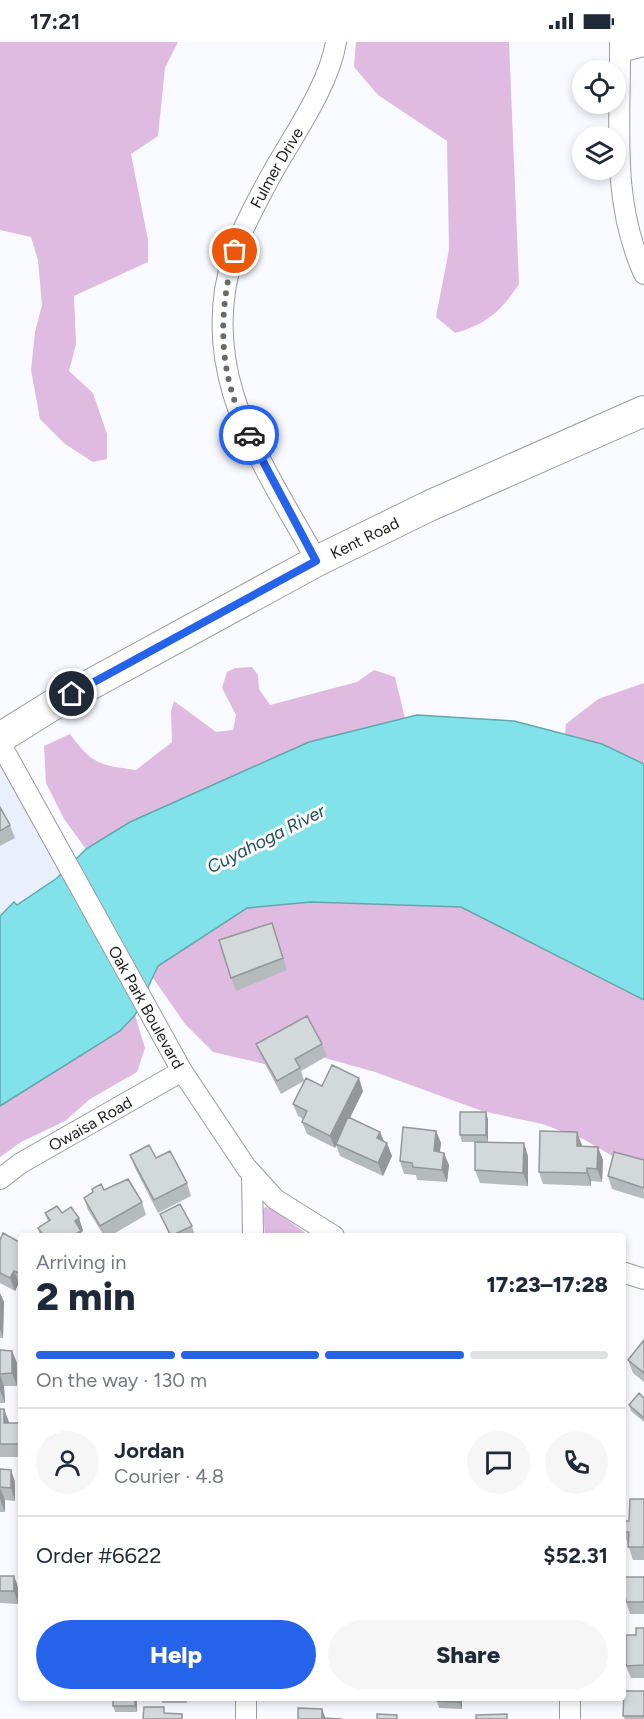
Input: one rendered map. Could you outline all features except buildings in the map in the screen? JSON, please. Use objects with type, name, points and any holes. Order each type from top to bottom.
[{"type":"main road","name":"Kent Road","points":[[0,741],[51,706],[316,561],[429,506],[644,411]]},
{"type":"street","name":"Fulmer Drive","points":[[316,561],[238,413],[224,363],[222,329],[224,296],[236,246],[251,213],[324,79],[336,42]]},
{"type":"street","points":[[644,46],[620,47],[622,200],[628,234],[644,274]]},
{"type":"street","name":"Oak Park Boulevard","points":[[0,741],[183,1071],[252,1174],[275,1199],[329,1233]]},
{"type":"street","name":"Owaisa Road","points":[[0,1179],[21,1163],[183,1071]]},
{"type":"street","points":[[252,1174],[253,1233]]},
{"type":"street","points":[[626,1273],[644,1279]]},
{"type":"street","points":[[246,1701],[246,1719]]},
{"type":"street","points":[[570,1701],[570,1719]]},
{"type":"shaded area","points":[[0,42],[178,42],[165,68],[158,136],[131,154],[148,240],[148,262],[74,296],[76,344],[69,371],[93,393],[107,434],[107,459],[93,462],[65,444],[40,419],[31,370],[35,332],[42,305],[38,260],[31,237],[0,230]]},
{"type":"shaded area","points":[[356,42],[509,42],[519,284],[499,309],[485,321],[476,325],[455,333],[436,317],[449,249],[447,141],[378,95],[354,67]]},
{"type":"shaded area","points":[[252,667],[258,675],[259,689],[270,705],[357,682],[374,670],[395,677],[405,718],[309,742],[130,822],[86,849],[64,819],[46,783],[44,746],[70,734],[84,752],[97,761],[136,770],[172,742],[171,711],[174,701],[216,732],[233,730],[236,715],[222,688],[227,672],[235,668]]},
{"type":"shaded area","points":[[644,683],[644,764],[602,744],[565,734],[566,724],[598,699]]},
{"type":"shaded area","points":[[0,743],[70,865],[57,878],[17,905],[14,902],[0,916]]},
{"type":"shaded area","points":[[311,902],[461,907],[644,1000],[644,1180],[628,1165],[583,1139],[542,1124],[482,1111],[375,1072],[318,1056],[273,1066],[213,1052],[185,1024],[153,978],[158,966],[247,908]]},
{"type":"shaded area","points":[[135,1015],[145,1048],[137,1072],[90,1099],[65,1121],[21,1142],[0,1157],[0,1106],[120,1031]]},
{"type":"shaded area","points":[[265,1207],[273,1209],[305,1233],[265,1233],[263,1210]]},
{"type":"water","name":"Cuyahoga River","points":[[417,715],[514,721],[602,744],[644,764],[644,1000],[461,907],[311,902],[247,908],[158,966],[135,1015],[120,1031],[0,1106],[0,916],[14,902],[17,905],[57,878],[86,849],[130,822],[309,742]]},
{"type":"way so far","points":[[235,251],[224,296],[222,329],[224,363],[238,413],[249,435]]},
{"type":"route","points":[[72,694],[316,561],[249,435]]}]
